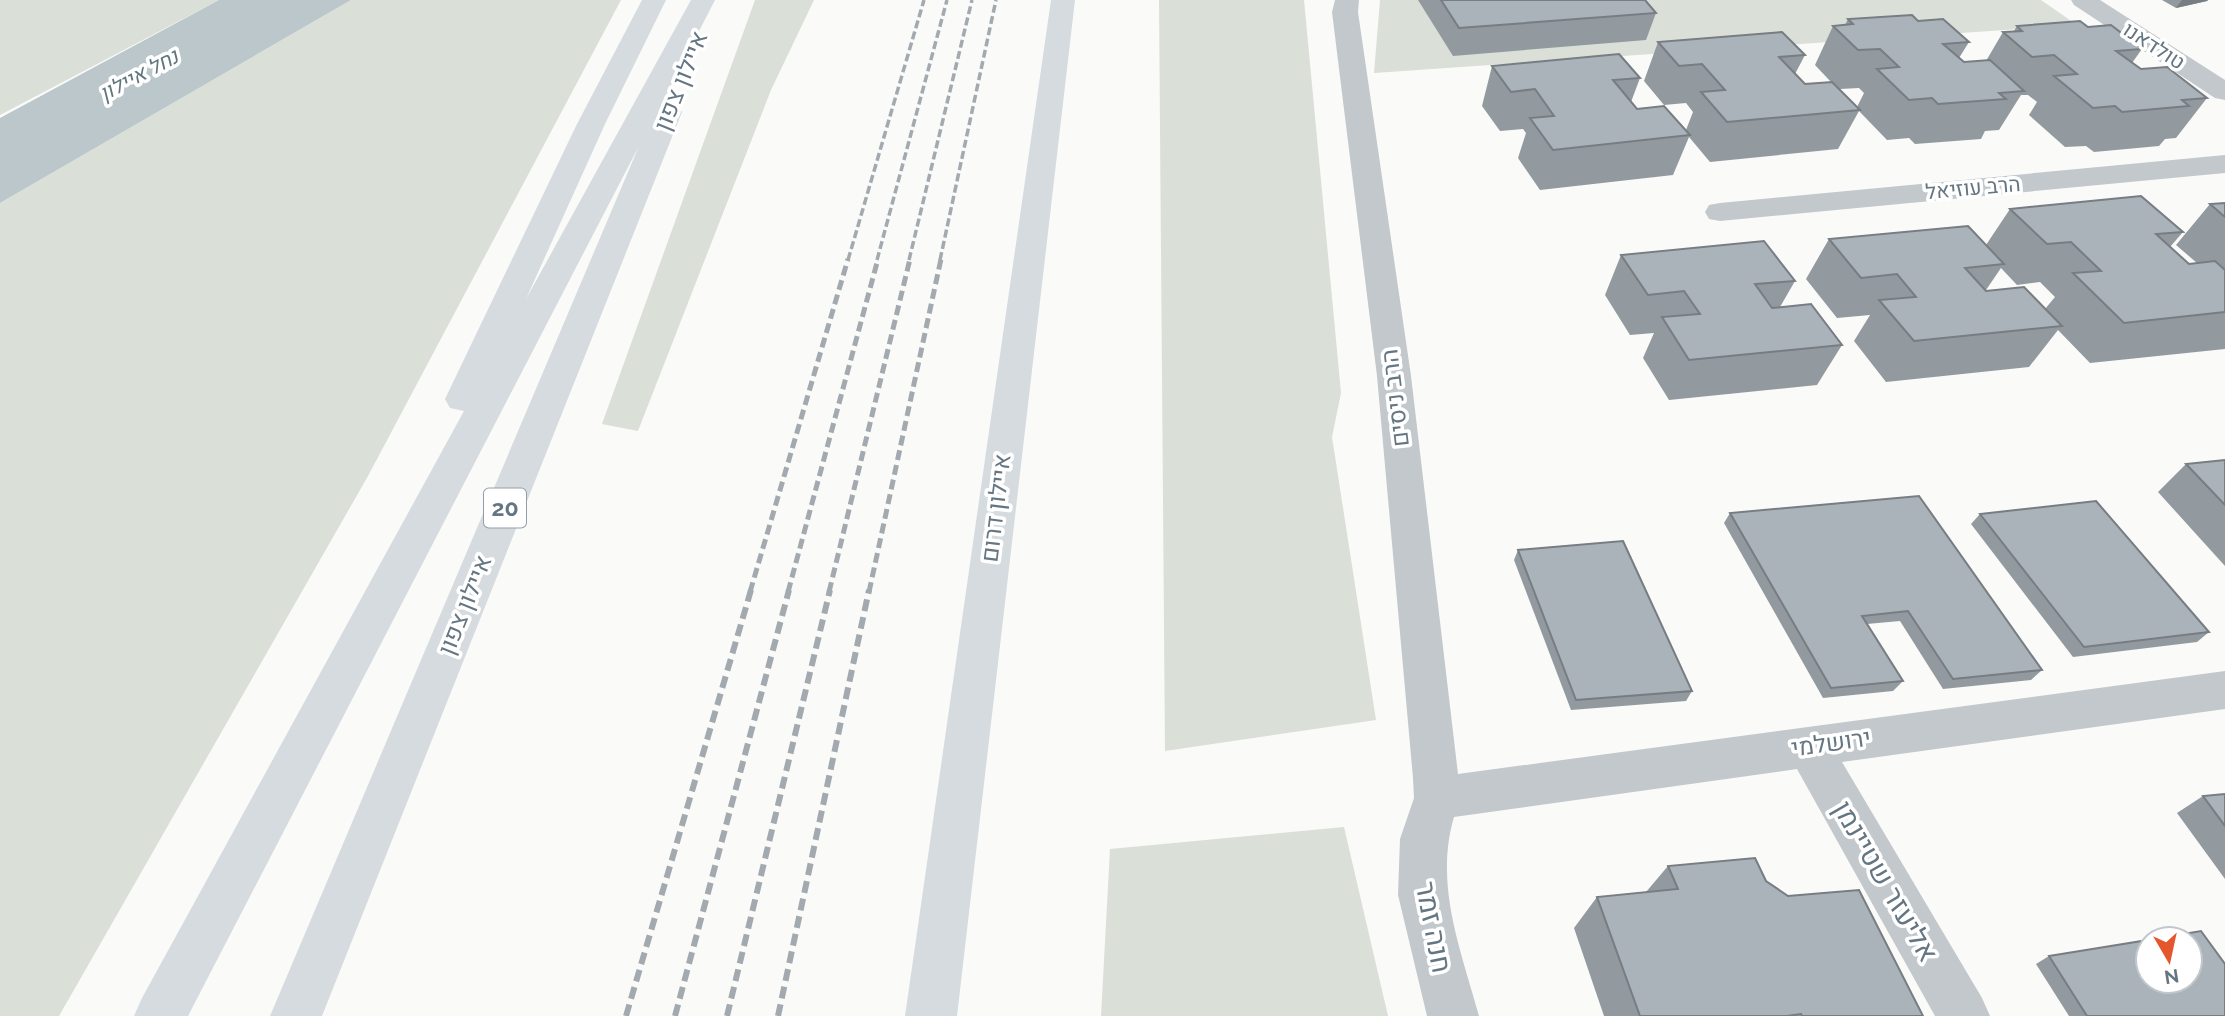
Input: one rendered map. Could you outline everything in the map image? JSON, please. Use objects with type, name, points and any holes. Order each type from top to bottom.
[{"type":"highway","points":[[158,1016],[452,423],[591,124],[654,0]]},
{"type":"highway","points":[[158,1016],[703,0]]},
{"type":"highway","name":"איילון צפון","points":[[296,1016],[714,0]]},
{"type":"highway","name":"איילון דרום","points":[[931,1016],[1063,0]]},
{"type":"street","name":"הרב ניסים","points":[[1347,0],[1345,12],[1394,376],[1437,797]]},
{"type":"street","name":"טולדאנו","points":[[2083,0],[2225,92]]},
{"type":"street","name":"הרב עוזיאל","points":[[1720,212],[2225,164]]},
{"type":"street","name":"ירושלמי","points":[[1437,797],[2225,690]]},
{"type":"street","name":"אליעזר שטיינמן","points":[[1808,746],[1964,1016]]},
{"type":"street","name":"חנה זמר","points":[[1437,797],[1424,839],[1422,895],[1453,1016]]},
{"type":"shaded area","points":[[0,0],[219,0],[0,115]]},
{"type":"shaded area","points":[[351,0],[621,0],[368,476],[59,1016],[0,1016],[0,203]]},
{"type":"shaded area","points":[[755,0],[814,0],[771,90],[638,431],[602,424]]},
{"type":"shaded area","points":[[1159,0],[1304,0],[1341,393],[1332,437],[1376,720],[1165,751]]},
{"type":"shaded area","points":[[1380,0],[2041,0],[2077,25],[1374,73]]},
{"type":"shaded area","points":[[1344,827],[1388,1016],[1101,1016],[1110,849]]},
{"type":"water","name":"נחל איילון","points":[[219,0],[351,0],[0,203],[0,118]]},
{"type":"building","points":[[1441,0],[1645,0],[1656,13],[1459,28]]},
{"type":"building","points":[[1912,15],[1918,21],[1943,19],[1969,42],[1943,44],[1964,62],[1990,60],[2024,91],[1999,93],[2006,99],[1938,104],[1932,98],[1909,100],[1877,69],[1899,67],[1880,49],[1858,50],[1833,26],[1853,24],[1848,19]]},
{"type":"building","points":[[2080,21],[2088,27],[2111,25],[2142,49],[2116,51],[2141,69],[2167,67],[2207,98],[2182,100],[2189,106],[2122,112],[2115,106],[2093,108],[2054,76],[2077,74],[2054,55],[2032,57],[2003,32],[2022,31],[2017,26]]},
{"type":"building","points":[[1782,32],[1805,55],[1779,57],[1805,84],[1832,82],[1860,110],[1727,122],[1701,92],[1725,90],[1702,64],[1679,66],[1658,42]]},
{"type":"building","points":[[1619,54],[1640,78],[1613,80],[1637,109],[1664,106],[1690,135],[1553,150],[1530,118],[1554,116],[1535,89],[1511,92],[1492,66]]},
{"type":"building","points":[[2141,196],[2183,232],[2156,234],[2189,264],[2215,261],[2225,270],[2225,312],[2124,323],[2073,273],[2101,271],[2071,242],[2047,244],[2010,209]]},
{"type":"building","points":[[2225,203],[2225,217],[2210,204]]},
{"type":"building","points":[[1968,226],[2004,264],[1965,268],[1986,291],[2024,287],[2062,326],[1914,341],[1879,300],[1916,297],[1897,274],[1861,278],[1829,239]]},
{"type":"building","points":[[1764,241],[1795,281],[1755,284],[1772,308],[1811,304],[1842,345],[1689,360],[1662,317],[1700,314],[1684,291],[1648,295],[1621,255]]},
{"type":"building","points":[[2225,460],[2225,505],[2186,464]]},
{"type":"building","points":[[1919,496],[2042,670],[1953,679],[1908,611],[1862,616],[1903,681],[1831,688],[1730,513]]},
{"type":"building","points":[[2096,501],[2209,632],[2084,647],[1980,514]]},
{"type":"building","points":[[1623,541],[1692,691],[1576,700],[1518,550]]},
{"type":"building","points":[[2225,794],[2225,826],[2203,796]]},
{"type":"building","points":[[1755,858],[1766,881],[1788,896],[1859,890],[1923,1016],[1640,1016],[1597,897],[1678,889],[1668,866]]},
{"type":"building","points":[[2204,935],[2225,964],[2225,1016],[2087,1016],[2049,956],[2134,942],[2134,995],[2204,995]]},
{"type":"railway","points":[[848,260],[924,0]]},
{"type":"railway","points":[[877,260],[947,0]]},
{"type":"railway","points":[[909,260],[972,0]]},
{"type":"railway","points":[[940,260],[996,0]]},
{"type":"railway","points":[[750,592],[848,259]]},
{"type":"railway","points":[[788,592],[878,259]]},
{"type":"railway","points":[[829,592],[910,259]]},
{"type":"railway","points":[[869,592],[941,259]]},
{"type":"railway","points":[[626,1016],[751,590]]},
{"type":"railway","points":[[675,1016],[789,590]]},
{"type":"railway","points":[[727,1016],[830,590]]},
{"type":"railway","points":[[778,1016],[869,590]]}]
